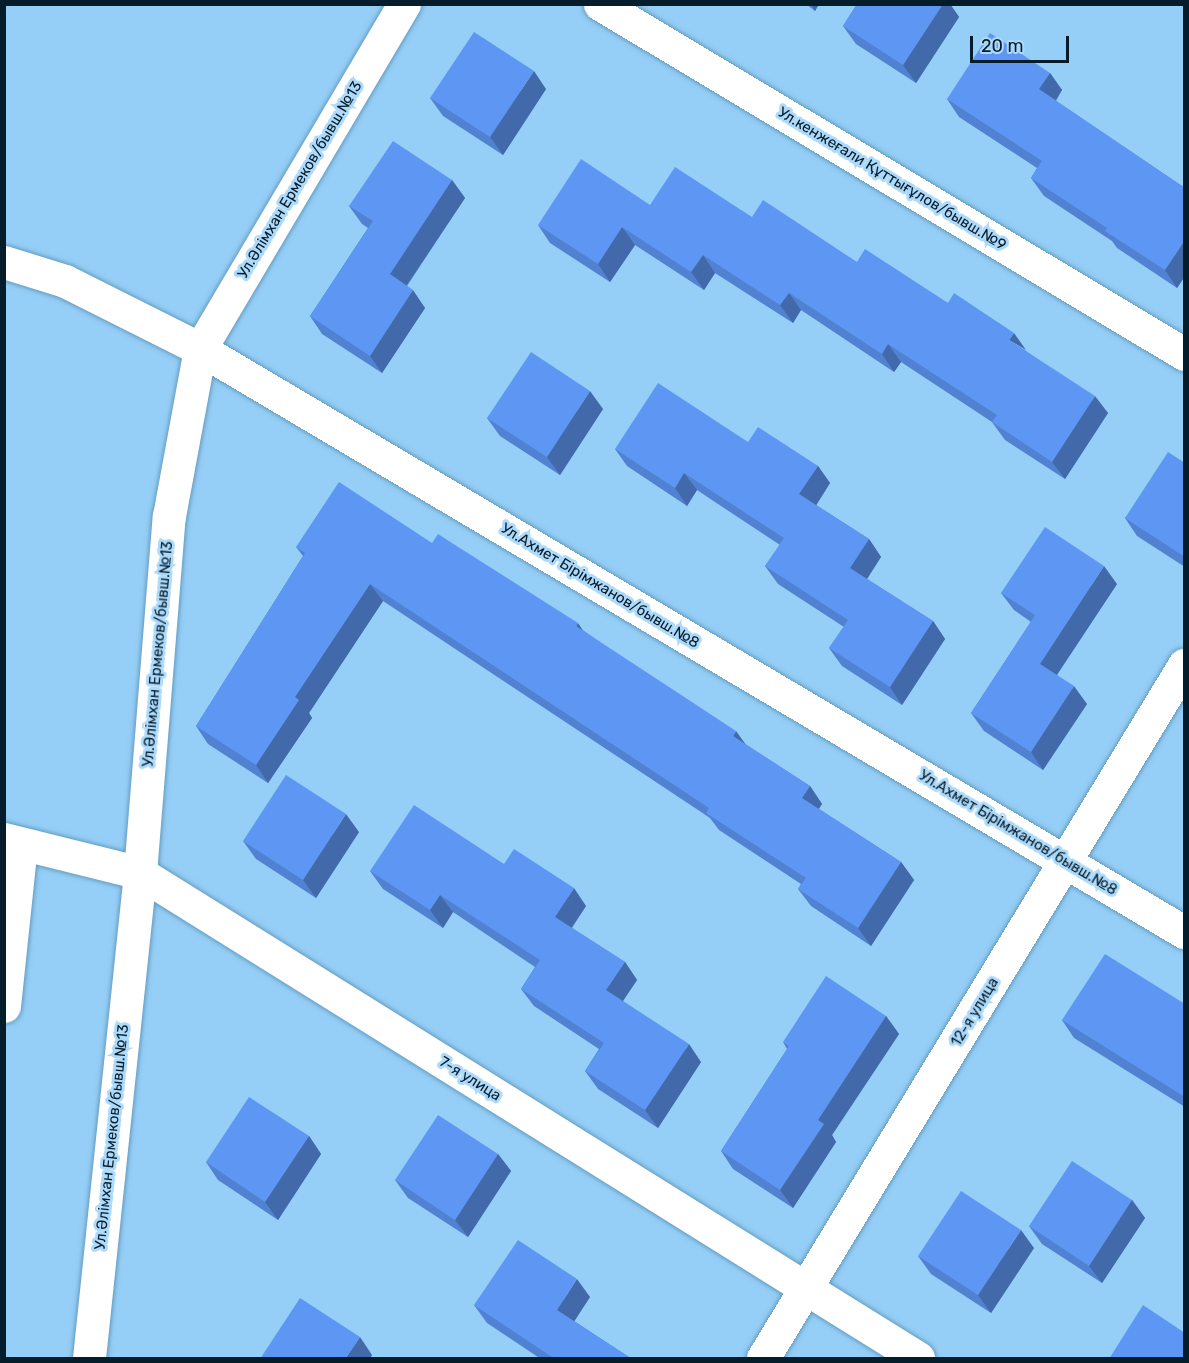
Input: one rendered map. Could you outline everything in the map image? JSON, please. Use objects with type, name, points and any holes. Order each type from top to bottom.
[{"type":"street","name":"Ул.Әлімхан Ермеков/бывш.№13","points":[[89,1359],[140,873],[169,516],[200,349],[404,4]]},
{"type":"street","name":"Ул.кенжеғали Құттығұлов/бывш.№9","points":[[600,4],[1185,354]]},
{"type":"street","name":"Ул.Ахмет Бірімжанов/бывш.№8","points":[[4,262],[65,281],[200,349],[1185,932]]},
{"type":"street","name":"12-я улица","points":[[763,1359],[1185,665]]},
{"type":"street","name":"7-я улица","points":[[13,841],[140,873],[918,1359]]},
{"type":"street","points":[[4,1006],[13,841]]},
{"type":"building","points":[[857,4],[943,4],[903,65],[843,26]]},
{"type":"building","points":[[474,32],[534,71],[490,137],[430,98]]},
{"type":"building","points":[[990,33],[1050,73],[1039,89],[1185,188],[1185,240],[1165,270],[1105,231],[1107,228],[1031,178],[1042,161],[947,99]]},
{"type":"building","points":[[393,141],[452,180],[390,274],[413,290],[370,356],[310,316],[373,221],[349,206]]},
{"type":"building","points":[[581,159],[650,205],[675,167],[752,217],[763,200],[857,262],[865,249],[948,303],[954,293],[1014,333],[1009,340],[1095,396],[1052,462],[992,422],[997,415],[888,344],[882,354],[789,293],[780,305],[703,255],[691,272],[622,227],[598,264],[538,225]]},
{"type":"building","points":[[531,352],[590,391],[547,457],[487,418]]},
{"type":"building","points":[[658,383],[748,442],[758,427],[818,466],[799,494],[869,539],[850,568],[933,621],[890,687],[829,648],[848,620],[765,566],[784,538],[684,473],[675,488],[615,449]]},
{"type":"building","points":[[1168,452],[1185,463],[1185,557],[1125,518]]},
{"type":"building","points":[[339,482],[432,543],[438,534],[578,623],[576,626],[736,731],[733,736],[810,786],[802,798],[901,862],[858,928],[798,889],[806,878],[706,813],[709,808],[370,584],[295,697],[299,700],[256,765],[196,726],[305,553],[296,547]]},
{"type":"building","points":[[1045,527],[1104,566],[1040,664],[1074,686],[1031,752],[971,713],[1035,615],[1001,593]]},
{"type":"building","points":[[286,775],[346,814],[303,880],[243,841]]},
{"type":"building","points":[[414,805],[504,864],[514,849],[574,888],[555,917],[625,962],[606,990],[689,1044],[645,1110],[585,1071],[604,1043],[521,989],[540,960],[440,895],[430,910],[370,871]]},
{"type":"building","points":[[1105,954],[1185,1004],[1185,1097],[1062,1020]]},
{"type":"building","points":[[826,976],[886,1016],[818,1120],[824,1124],[780,1190],[721,1151],[789,1046],[783,1042]]},
{"type":"building","points":[[249,1097],[309,1136],[265,1202],[206,1162]]},
{"type":"building","points":[[438,1115],[498,1154],[455,1220],[395,1180]]},
{"type":"building","points":[[1072,1161],[1132,1200],[1089,1266],[1029,1226]]},
{"type":"building","points":[[961,1191],[1021,1230],[978,1295],[918,1256]]},
{"type":"building","points":[[518,1240],[577,1279],[557,1310],[632,1359],[555,1359],[474,1305]]},
{"type":"building","points":[[300,1298],[360,1337],[345,1359],[260,1359]]},
{"type":"building","points":[[1143,1305],[1185,1333],[1185,1359],[1109,1359]]}]
